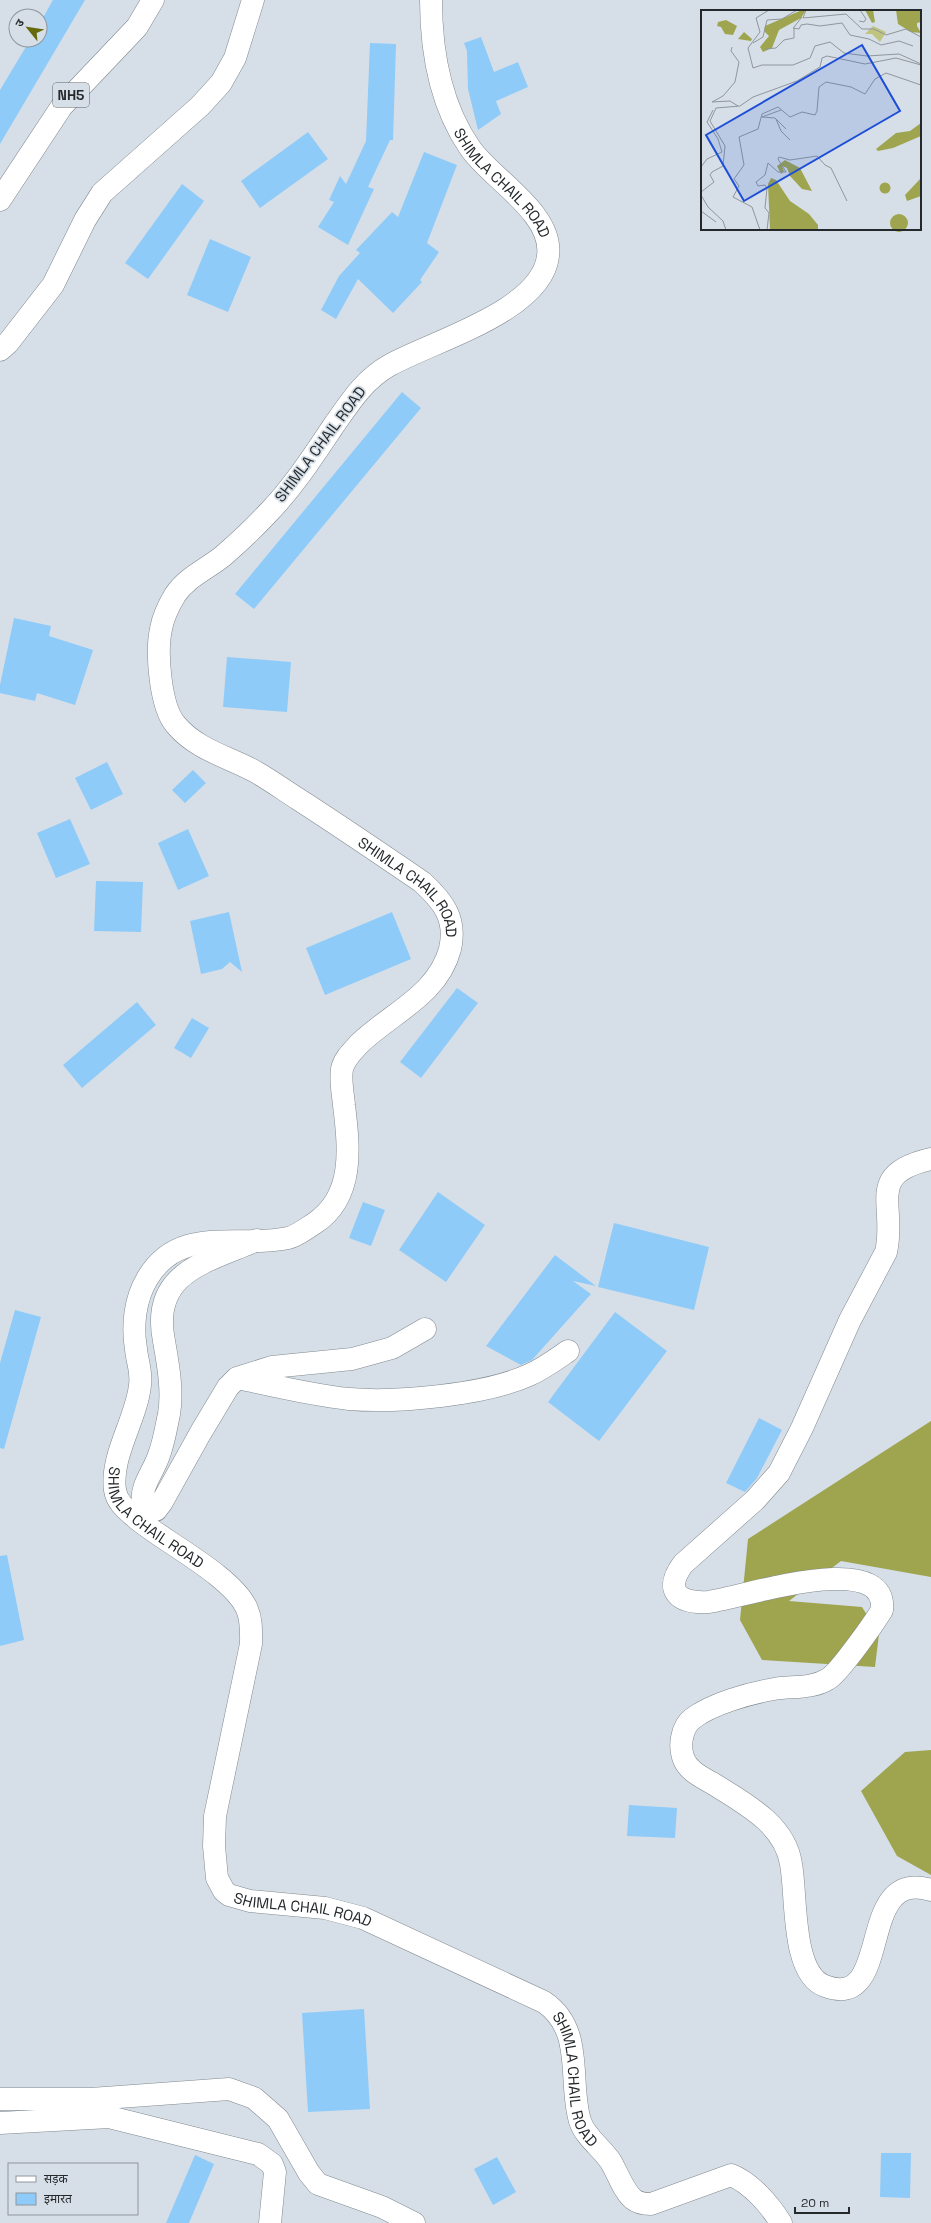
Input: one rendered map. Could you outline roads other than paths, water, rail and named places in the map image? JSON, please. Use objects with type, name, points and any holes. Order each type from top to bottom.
[{"type":"main road","name":"NH5","points":[[0,200],[62,106],[137,27],[153,0]]},
{"type":"main road","points":[[0,350],[53,286],[85,220],[102,193],[200,106],[221,83],[235,58],[253,0]]},
{"type":"main road","name":"SHIMLA CHAIL ROAD","points":[[430,0],[432,44],[438,71],[452,116],[471,150],[516,194],[540,223],[548,240],[549,255],[544,270],[532,289],[506,310],[388,366],[370,378],[357,392],[288,492],[221,558],[192,577],[176,593],[165,614],[160,631],[160,666],[166,706],[172,720],[182,731],[211,752],[255,771],[422,882],[445,905],[451,918],[452,937],[449,953],[438,976],[423,994],[368,1036],[345,1060],[342,1071],[348,1135],[348,1163],[344,1188],[335,1204],[327,1214],[291,1238],[198,1243],[182,1246],[170,1252],[147,1278],[139,1296],[134,1329],[141,1382],[138,1397],[118,1462],[115,1490],[118,1502],[143,1524],[202,1564],[241,1598],[247,1609],[252,1626],[251,1644],[215,1816],[214,1846],[217,1878],[220,1886],[229,1895],[239,1899],[325,1908],[363,1918],[544,2002],[552,2008],[559,2017],[573,2050],[578,2108],[583,2128],[604,2153],[634,2200],[643,2204],[651,2204],[731,2175],[744,2181],[780,2223]]},
{"type":"main road","points":[[931,1159],[906,1168],[896,1174],[888,1186],[889,1241],[886,1252],[850,1320],[802,1428],[779,1473],[755,1500],[683,1564],[676,1574],[674,1587],[677,1595],[683,1600],[708,1602],[802,1581],[863,1582],[876,1589],[880,1595],[882,1610],[831,1678],[814,1685],[755,1693],[708,1710],[691,1720],[683,1731],[681,1745],[683,1757],[695,1773],[754,1809],[768,1821],[784,1844],[790,1857],[794,1883],[799,1948],[804,1965],[811,1976],[824,1986],[848,1989],[856,1985],[868,1967],[878,1926],[890,1901],[902,1891],[910,1888],[920,1887],[931,1890]]},
{"type":"main road","points":[[257,1240],[196,1266],[172,1286],[166,1296],[162,1310],[162,1330],[170,1389],[170,1409],[159,1456],[143,1490],[143,1503],[150,1511],[156,1510],[162,1502],[228,1387],[237,1378],[272,1367],[352,1358],[392,1348],[425,1329]]},
{"type":"main road","points":[[237,1378],[284,1388],[348,1398],[370,1400],[410,1398],[473,1392],[521,1378],[553,1362],[568,1351]]},
{"type":"main road","points":[[0,2099],[91,2100],[229,2089],[254,2098],[278,2119],[309,2173],[318,2184],[388,2209],[414,2223]]},
{"type":"main road","points":[[0,2123],[109,2117],[258,2154],[272,2164],[275,2172],[270,2223]]}]
